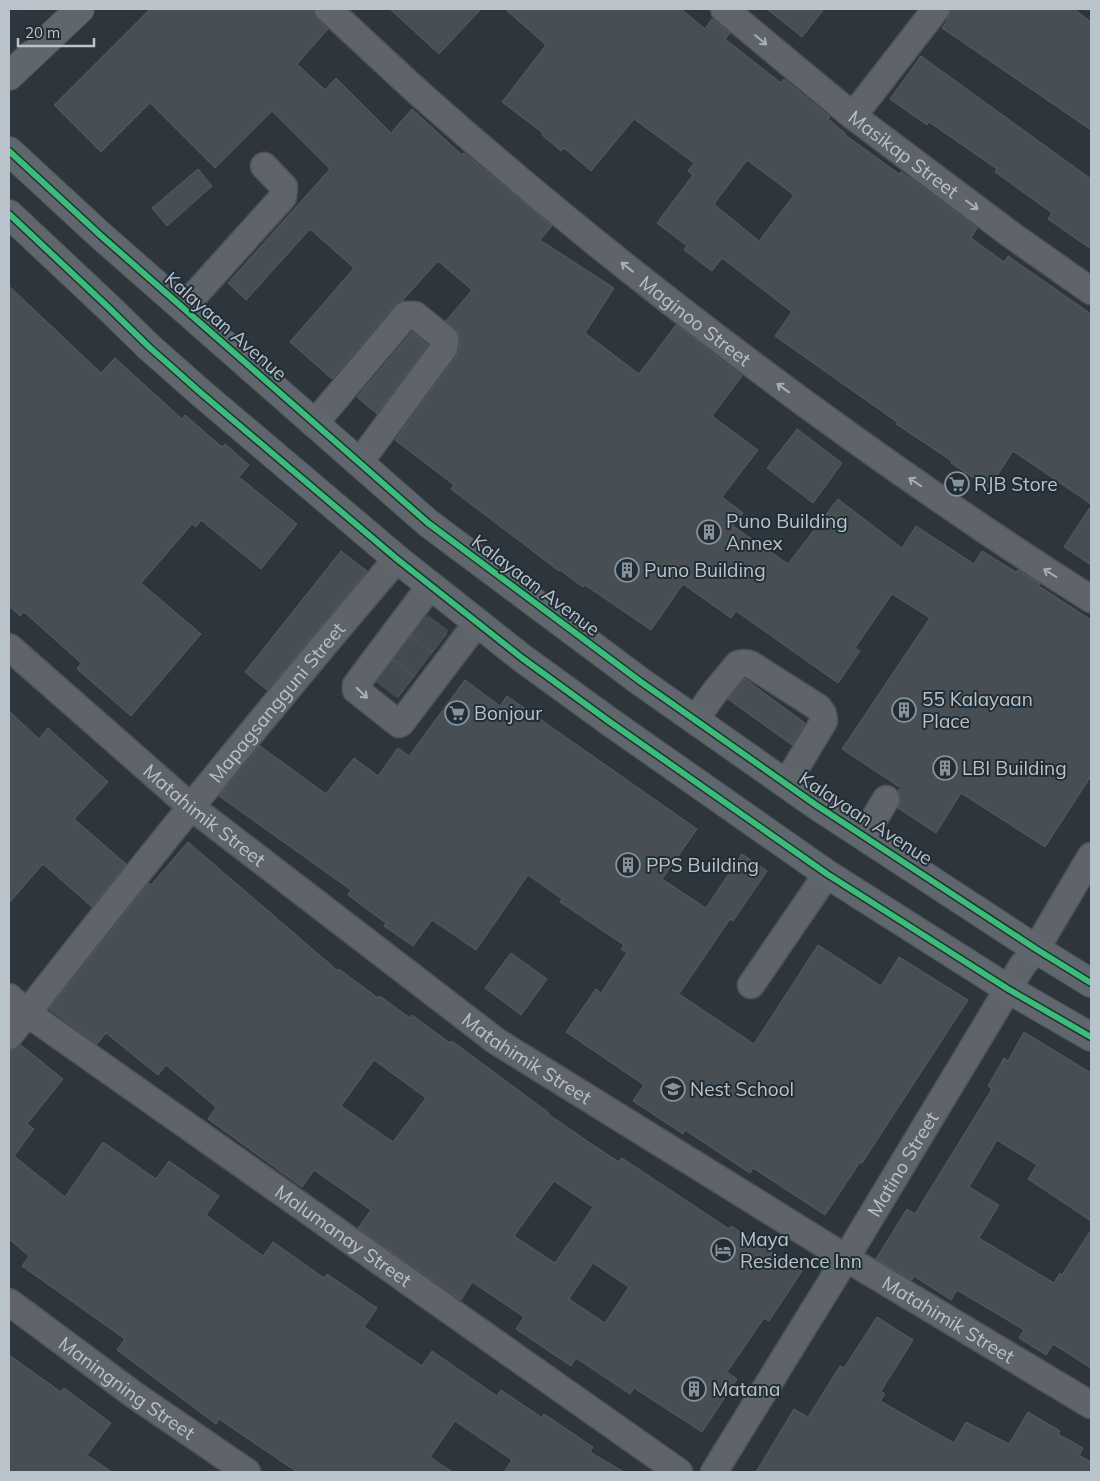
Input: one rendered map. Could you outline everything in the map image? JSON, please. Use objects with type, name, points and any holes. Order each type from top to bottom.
[{"type":"main road","points":[[9,76],[80,9]]},
{"type":"main road","name":"Kalayaan Avenue","points":[[9,152],[100,235],[428,523],[641,682],[786,784],[1036,949],[1091,983]]},
{"type":"main road","points":[[9,214],[148,347],[397,559],[477,623],[610,722],[827,874],[1008,989],[1091,1036]]},
{"type":"street","name":"Maginoo Street","points":[[328,9],[428,101],[560,213],[726,345],[881,459],[1040,567],[1091,599]]},
{"type":"street","name":"Masikap Street","points":[[724,9],[853,116],[1010,234],[1091,291]]},
{"type":"street","points":[[853,116],[936,9]]},
{"type":"street","points":[[183,308],[283,197],[284,187],[264,166]]},
{"type":"street","points":[[314,424],[406,316],[415,315],[445,339],[444,348],[359,463]]},
{"type":"street","name":"Mapagsangguni Street","points":[[9,1036],[18,1005],[190,806],[397,559]]},
{"type":"street","points":[[431,585],[414,621],[378,668],[356,685],[356,690],[399,724],[412,694],[449,647],[477,623]]},
{"type":"street","name":"Matahimik Street","points":[[9,647],[190,806],[496,1041],[846,1258],[1091,1405]]},
{"type":"street","points":[[695,720],[738,664],[744,663],[750,664],[819,708],[824,720],[786,784]]},
{"type":"street","points":[[864,836],[886,799]]},
{"type":"street","name":"Matino Street","points":[[714,1472],[1022,966],[1036,949],[1091,856]]},
{"type":"street","points":[[751,985],[827,874]]},
{"type":"street","name":"Malumanay Street","points":[[18,1005],[679,1472]]},
{"type":"street","name":"Maningning Street","points":[[9,1302],[133,1394],[247,1472]]},
{"type":"shaded area","points":[[9,9],[31,9],[9,30]]},
{"type":"building","points":[[150,9],[312,9],[318,20],[328,29],[297,64],[325,90],[336,78],[391,133],[412,109],[462,155],[464,153],[552,226],[540,240],[614,288],[585,333],[639,374],[676,325],[742,376],[712,416],[758,450],[722,497],[743,513],[733,526],[788,564],[838,499],[902,548],[916,526],[974,564],[982,551],[1016,572],[1018,570],[1091,620],[1091,776],[1045,847],[961,793],[936,833],[898,808],[901,800],[898,791],[901,788],[842,749],[930,618],[892,594],[855,648],[860,651],[838,683],[736,611],[731,618],[683,584],[651,630],[585,585],[583,587],[559,571],[451,489],[454,485],[395,440],[456,357],[459,350],[459,333],[446,321],[472,290],[438,261],[402,301],[395,305],[332,379],[290,342],[354,268],[310,229],[246,300],[228,283],[330,169],[272,111],[215,168],[150,103],[101,152],[54,105]]},
{"type":"building","points":[[390,9],[481,9],[439,54]]},
{"type":"building","points":[[505,9],[681,9],[705,29],[712,19],[730,33],[725,39],[781,83],[784,79],[830,117],[828,119],[844,134],[899,174],[901,172],[917,183],[977,228],[971,238],[1004,262],[1008,256],[1091,314],[1091,504],[1013,451],[989,488],[896,424],[897,422],[775,336],[792,312],[722,258],[712,271],[684,250],[687,246],[657,223],[693,175],[688,171],[694,163],[634,119],[591,171],[564,148],[561,151],[542,135],[543,133],[502,102],[546,45]],"holes":[[[747,160],[794,195],[759,241],[714,204]]]},
{"type":"building","points":[[767,9],[824,9],[802,37]]},
{"type":"building","points":[[951,9],[1074,9],[1091,22],[1091,130],[942,28],[947,21]]},
{"type":"building","points":[[921,56],[1091,179],[1091,249],[1048,219],[1052,213],[995,172],[997,169],[929,122],[927,125],[890,99]]},
{"type":"building","points":[[198,169],[212,186],[167,226],[152,208]]},
{"type":"building","points":[[9,286],[101,373],[115,358],[182,419],[185,415],[222,447],[225,444],[249,465],[239,477],[297,524],[261,569],[201,520],[196,527],[192,524],[141,583],[201,634],[131,716],[77,669],[81,663],[24,612],[20,616],[9,606]]},
{"type":"building","points":[[412,332],[428,345],[377,414],[357,397]]},
{"type":"building","points":[[797,429],[842,463],[813,503],[767,468]]},
{"type":"building","points":[[1091,506],[1091,565],[1064,547]]},
{"type":"building","points":[[341,551],[367,571],[267,690],[245,672]]},
{"type":"building","points":[[426,617],[447,633],[398,697],[378,681]]},
{"type":"building","points":[[745,679],[805,723],[792,745],[728,699]]},
{"type":"building","points":[[465,680],[500,706],[507,696],[697,829],[662,879],[706,908],[742,854],[767,871],[733,921],[730,919],[679,994],[754,1044],[818,945],[881,986],[899,957],[968,1000],[862,1163],[860,1162],[825,1215],[753,1168],[750,1173],[685,1130],[683,1134],[633,1101],[644,1085],[566,1032],[596,989],[601,993],[627,953],[621,949],[624,945],[560,902],[562,899],[528,875],[476,950],[432,920],[413,946],[384,926],[386,923],[348,895],[351,890],[219,796],[260,746],[326,794],[354,758],[378,776],[398,748],[409,756]]},
{"type":"building","points":[[9,711],[39,739],[48,728],[108,782],[74,819],[126,864],[92,907],[43,864],[9,903]]},
{"type":"building","points":[[188,842],[338,971],[339,969],[378,998],[380,996],[410,1018],[412,1015],[450,1043],[452,1041],[548,1114],[619,1162],[622,1158],[729,1229],[731,1226],[802,1271],[769,1321],[764,1318],[727,1372],[737,1379],[702,1432],[634,1388],[630,1394],[576,1358],[571,1366],[516,1329],[524,1317],[472,1282],[461,1300],[358,1228],[371,1210],[314,1170],[302,1187],[208,1119],[216,1107],[166,1065],[158,1075],[106,1033],[97,1044],[49,1009],[149,883],[151,885]],"holes":[[[374,1060],[426,1098],[393,1142],[341,1106]],[[554,1181],[593,1207],[555,1263],[514,1236]],[[593,1263],[629,1287],[605,1323],[569,1299]]]},
{"type":"building","points":[[511,953],[547,979],[521,1015],[485,988]]},
{"type":"building","points":[[1024,1032],[1091,1073],[1091,1221],[1028,1179],[1037,1165],[997,1140],[969,1187],[999,1205],[979,1238],[1054,1283],[1060,1273],[1062,1275],[1091,1230],[1091,1368],[1053,1344],[1046,1355],[1019,1338],[1024,1330],[957,1290],[951,1300],[914,1276],[912,1280],[876,1259],[907,1209],[915,1214],[992,1089],[988,1086],[1004,1058],[1008,1061]]},
{"type":"building","points":[[21,1045],[63,1079],[27,1124],[34,1129],[14,1156],[65,1197],[103,1142],[156,1179],[169,1161],[219,1196],[206,1215],[263,1256],[273,1242],[324,1278],[327,1274],[377,1308],[364,1327],[422,1366],[432,1351],[497,1396],[501,1390],[541,1417],[544,1414],[593,1447],[590,1452],[624,1472],[504,1472],[512,1460],[455,1421],[430,1457],[452,1472],[297,1472],[219,1419],[216,1424],[117,1350],[125,1339],[22,1266],[29,1256],[9,1239],[9,1051],[15,1050]]},
{"type":"building","points":[[877,1317],[913,1340],[881,1391],[885,1394],[880,1401],[954,1443],[966,1422],[1009,1444],[1028,1412],[1060,1431],[1058,1434],[1083,1448],[1079,1455],[1091,1462],[1091,1472],[756,1472],[794,1409],[808,1417],[840,1366],[844,1368]]},
{"type":"building","points":[[9,1355],[61,1392],[64,1388],[111,1423],[87,1455],[112,1472],[9,1472]]},
{"type":"tunnel","points":[[420,625],[441,641]]},
{"type":"tunnel","points":[[403,648],[424,664]]},
{"type":"tunnel","points":[[384,672],[405,688]]},
{"type":"cycle path","points":[[9,151],[100,235],[428,523],[641,682],[816,805],[1091,983]]},
{"type":"cycle path","points":[[9,214],[149,347],[201,393],[397,559],[522,658],[827,874],[1008,989],[1091,1037]]},
{"type":"place","name":"RJB Store","points":[[957,484]]},
{"type":"place","name":"Puno Building Annex","points":[[709,532]]},
{"type":"place","name":"Puno Building","points":[[627,570]]},
{"type":"place","name":"55 Kalayaan Place","points":[[904,710]]},
{"type":"place","name":"Bonjour","points":[[457,713]]},
{"type":"place","name":"LBI Building","points":[[945,768]]},
{"type":"place","name":"PPS Building","points":[[628,865]]},
{"type":"place","name":"Nest School","points":[[673,1089]]},
{"type":"place","name":"Maya Residence Inn","points":[[723,1250]]},
{"type":"place","name":"Matana","points":[[694,1389]]}]
